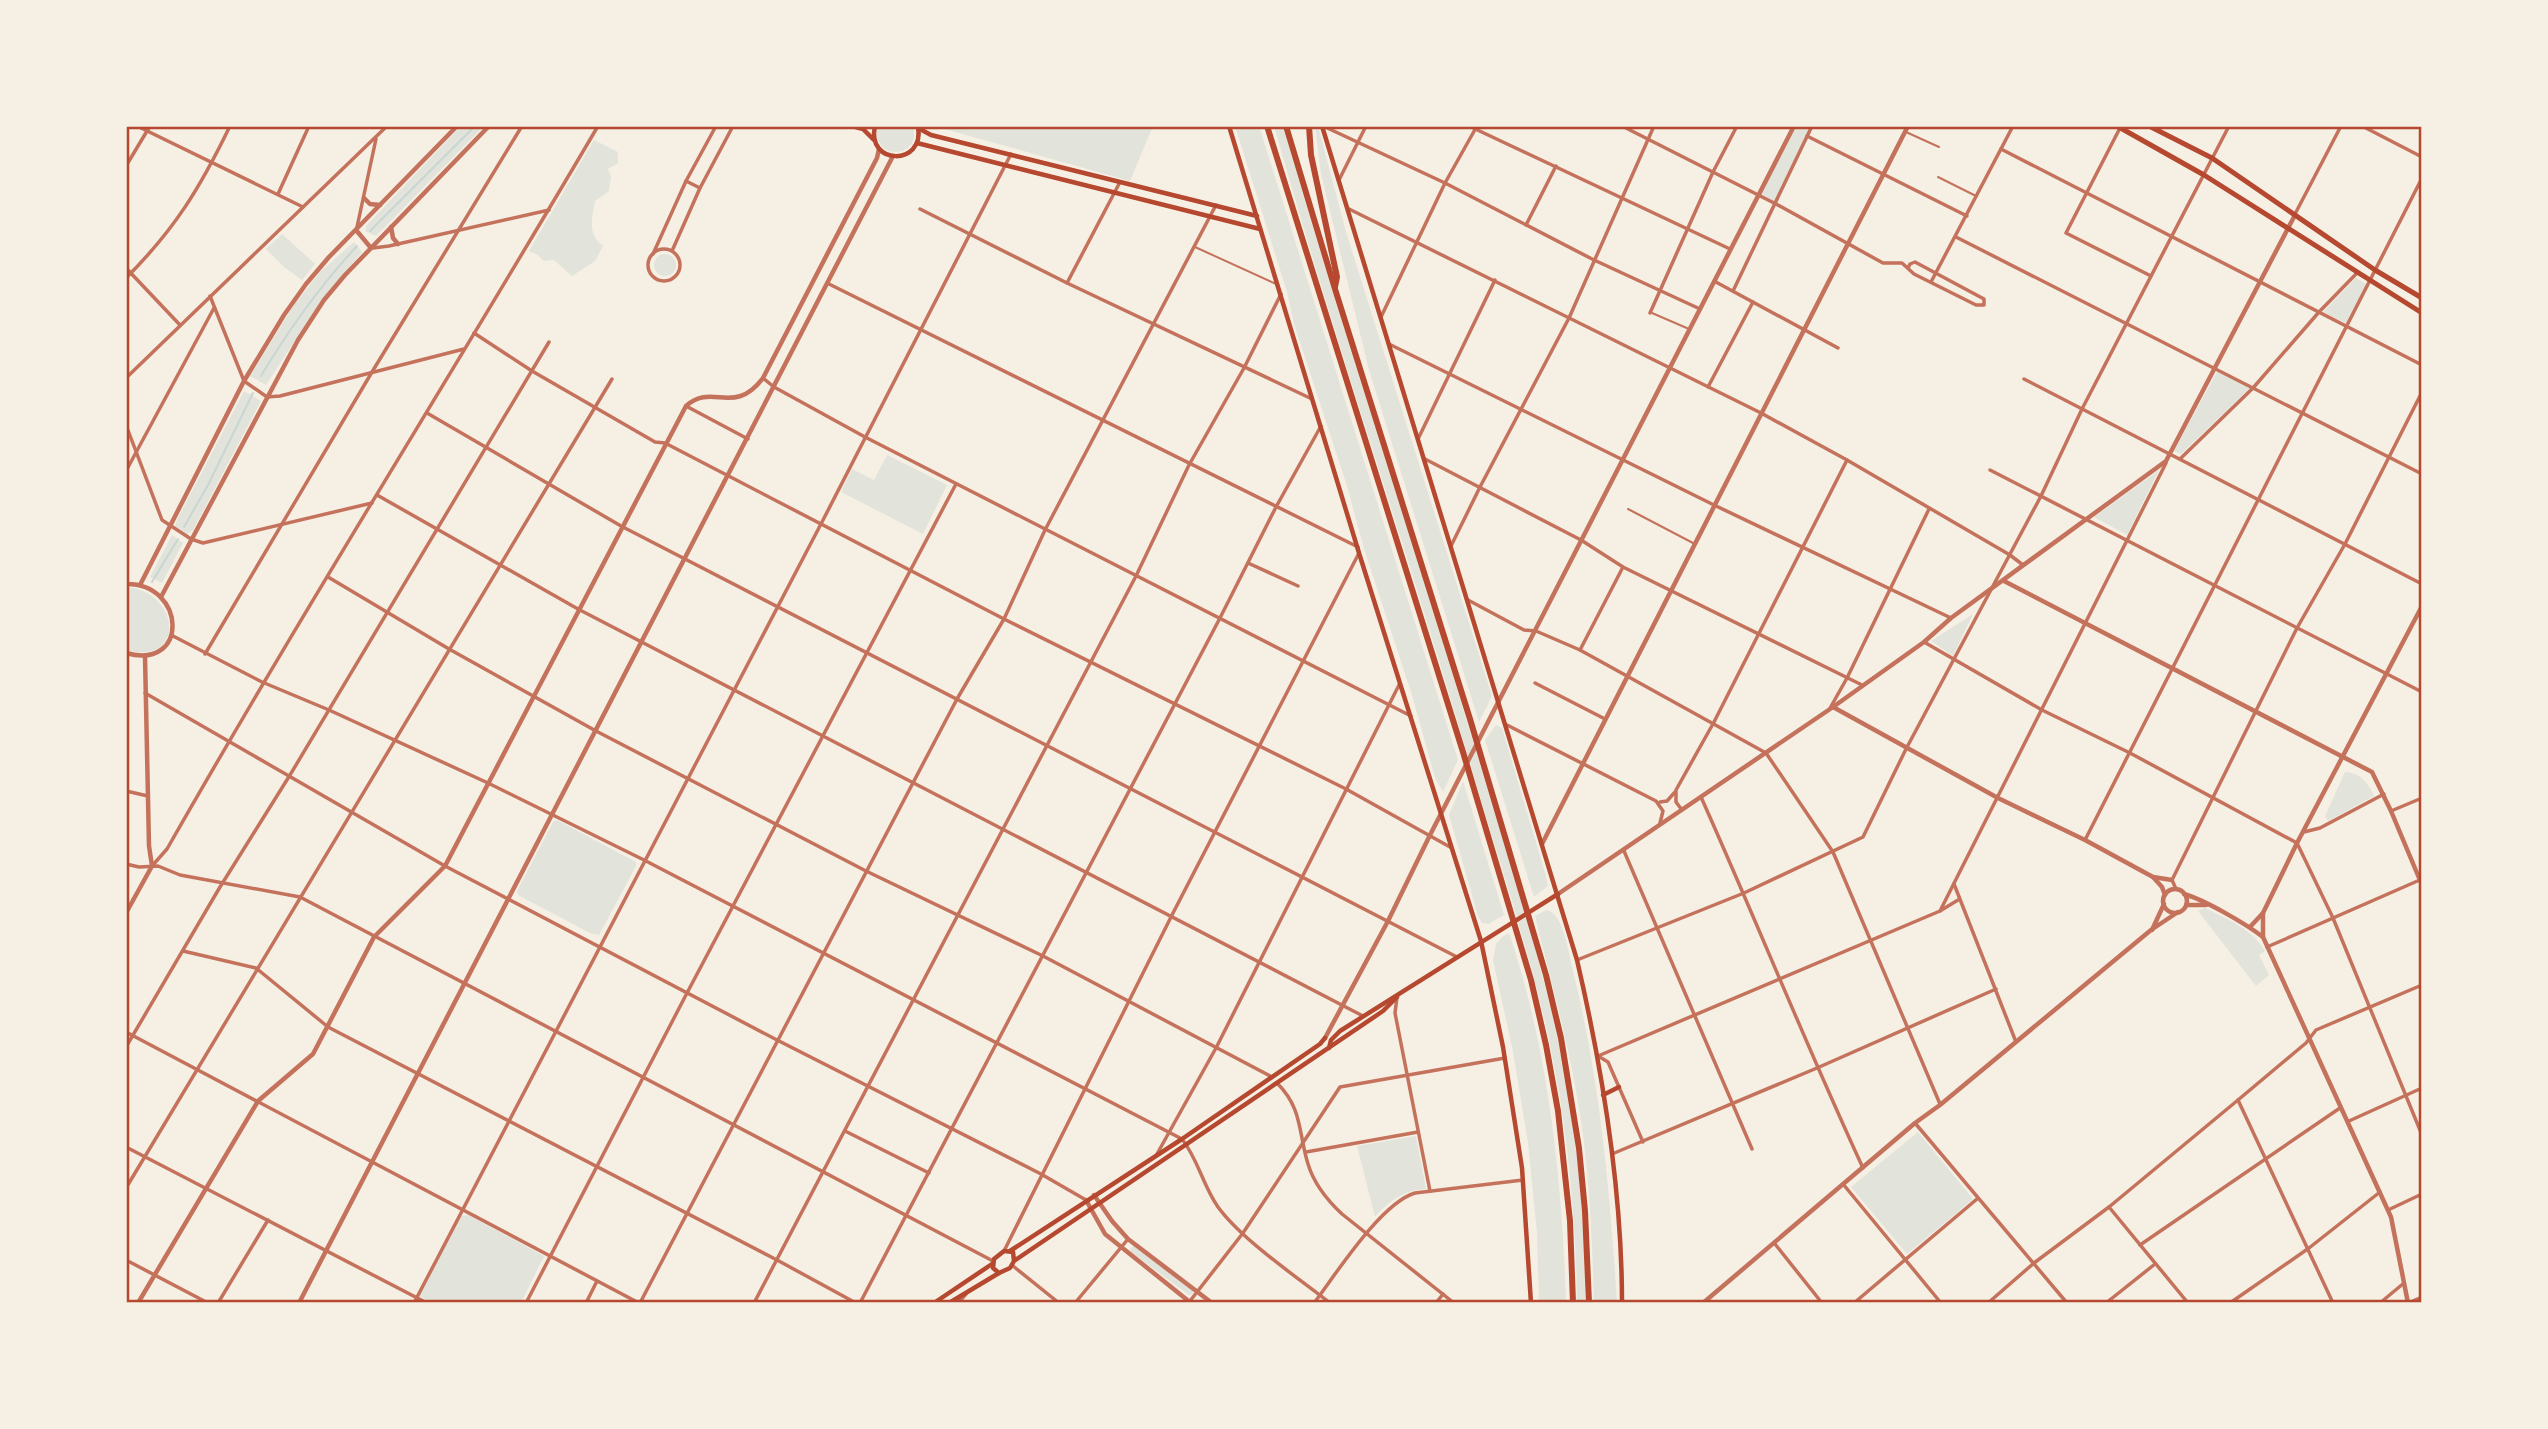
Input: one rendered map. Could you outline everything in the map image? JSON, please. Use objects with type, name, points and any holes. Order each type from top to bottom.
[{"type":"highway","points":[[1267,126],[1529,971],[1558,1111],[1570,1221],[1573,1303]]},
{"type":"highway","points":[[1286,126],[1470,719],[1546,975],[1568,1073],[1579,1148],[1589,1303]]},
{"type":"highway","points":[[1309,126],[1311,155],[1337,277],[1335,289]]},
{"type":"main road","points":[[852,126],[863,129],[879,149],[893,156],[907,154],[917,143],[918,127],[931,135],[1257,216]]},
{"type":"main road","points":[[874,126],[874,140]]},
{"type":"main road","points":[[1229,126],[1481,941],[1505,1058],[1523,1180],[1531,1303]]},
{"type":"main road","points":[[1322,126],[1577,960],[1598,1056],[1612,1154],[1622,1259],[1622,1303]]},
{"type":"main road","points":[[2149,126],[2212,158],[2375,270],[2422,298]]},
{"type":"main road","points":[[2120,127],[2204,175],[2422,313]]},
{"type":"main road","points":[[917,143],[1261,230]]},
{"type":"main road","points":[[1147,201],[1151,189]]},
{"type":"main road","points":[[1328,1048],[1340,1031],[1558,894]]},
{"type":"main road","points":[[949,1303],[999,1273],[1279,1084],[1383,1011],[1397,997]]},
{"type":"main road","points":[[934,1303],[992,1263],[1004,1251],[1010,1251],[1182,1139],[1325,1038]]},
{"type":"main road","points":[[1603,1095],[1619,1087]]},
{"type":"main road","points":[[1010,1251],[1014,1255],[1014,1263]]},
{"type":"main road","points":[[992,1263],[994,1270],[999,1273]]},
{"type":"street","points":[[138,126],[149,128],[303,207]]},
{"type":"street","points":[[126,278],[166,236],[194,195],[230,126]]},
{"type":"street","points":[[278,194],[309,126]]},
{"type":"street","points":[[126,378],[387,126]]},
{"type":"street","points":[[140,585],[244,381],[306,284],[457,126]]},
{"type":"street","points":[[161,597],[317,309],[391,226],[489,126]]},
{"type":"street","points":[[205,654],[281,523],[522,126]]},
{"type":"street","points":[[126,913],[152,866],[167,849],[262,682],[328,577],[598,126]]},
{"type":"street","points":[[653,254],[662,249],[672,251],[679,260],[679,271],[672,279],[661,280],[652,274],[649,264],[653,254],[686,181],[716,126]]},
{"type":"street","points":[[672,251],[700,188],[733,126]]},
{"type":"street","points":[[1322,126],[1445,183],[1594,260],[1700,309]]},
{"type":"street","points":[[1339,181],[1366,126]]},
{"type":"street","points":[[1469,126],[1731,249]]},
{"type":"street","points":[[1622,126],[1759,195],[1883,263],[1902,263],[1914,274],[1976,304],[1984,305],[1984,299],[1915,262],[1908,268]]},
{"type":"street","points":[[1451,546],[1569,318],[1654,126]]},
{"type":"street","points":[[1650,313],[1713,172],[1737,126]]},
{"type":"street","points":[[1325,1038],[1388,921],[1622,458],[1794,126]]},
{"type":"street","points":[[1732,291],[1812,126]]},
{"type":"street","points":[[1931,282],[2013,126]]},
{"type":"street","points":[[1577,960],[1744,893],[1863,837],[1906,749],[2041,496],[2082,409],[2229,126]]},
{"type":"street","points":[[1940,911],[2166,461],[2341,126]]},
{"type":"street","points":[[2362,126],[2422,157]]},
{"type":"street","points":[[1381,317],[1445,183],[1476,127]]},
{"type":"street","points":[[2120,127],[2067,233],[2151,276]]},
{"type":"street","points":[[126,166],[149,128]]},
{"type":"street","points":[[1542,844],[1906,129]]},
{"type":"street","points":[[1807,136],[1966,216]]},
{"type":"street","points":[[356,230],[376,137]]},
{"type":"street","points":[[138,1303],[258,1101],[310,1057],[374,937],[444,866],[686,406],[702,396],[729,400],[742,397],[763,378],[865,182],[879,149]]},
{"type":"street","points":[[2001,149],[2422,365]]},
{"type":"street","points":[[414,1303],[1011,154]]},
{"type":"street","points":[[299,1303],[893,156]]},
{"type":"street","points":[[1526,225],[1556,166]]},
{"type":"street","points":[[2085,840],[2422,178]]},
{"type":"street","points":[[686,181],[700,188]]},
{"type":"street","points":[[1068,282],[1121,181]]},
{"type":"street","points":[[364,198],[370,204],[381,205]]},
{"type":"street","points":[[126,1032],[639,1303],[957,699],[1004,619],[1045,530],[1216,205]]},
{"type":"street","points":[[1348,208],[1761,413],[1930,508],[2024,566]]},
{"type":"street","points":[[920,209],[1312,399]]},
{"type":"street","points":[[371,248],[549,210]]},
{"type":"street","points":[[391,226],[393,238],[398,244]]},
{"type":"street","points":[[356,230],[371,248]]},
{"type":"street","points":[[1956,237],[2422,474]]},
{"type":"street","points":[[126,268],[180,325]]},
{"type":"street","points":[[2180,459],[2253,388],[2357,272]]},
{"type":"street","points":[[1418,439],[1495,280]]},
{"type":"street","points":[[1943,288],[1947,280]]},
{"type":"street","points":[[1714,281],[1838,348]]},
{"type":"street","points":[[827,283],[1358,550],[1304,662],[1172,915],[1004,1251]]},
{"type":"street","points":[[1958,296],[1963,288]]},
{"type":"street","points":[[754,1303],[1136,576],[1189,465],[1244,368],[1281,294]]},
{"type":"street","points":[[210,296],[244,381],[267,397],[464,349]]},
{"type":"street","points":[[1708,387],[1753,302]]},
{"type":"street","points":[[1377,305],[1386,305]]},
{"type":"street","points":[[126,471],[214,307]]},
{"type":"street","points":[[474,333],[532,371],[655,442],[665,443],[822,522],[1004,619],[1346,789],[1450,847]]},
{"type":"street","points":[[126,1047],[549,342]]},
{"type":"street","points":[[1389,344],[1714,505],[1951,618]]},
{"type":"street","points":[[1393,358],[1403,352]]},
{"type":"street","points":[[763,378],[774,387],[865,437],[1411,716]]},
{"type":"street","points":[[126,1188],[612,379]]},
{"type":"street","points":[[2024,379],[2422,584]]},
{"type":"street","points":[[2172,880],[2297,628],[2344,544],[2422,392]]},
{"type":"street","points":[[686,406],[748,439]]},
{"type":"street","points":[[427,413],[621,526],[1457,957]]},
{"type":"street","points":[[126,425],[162,520],[191,539],[203,543],[372,503]]},
{"type":"street","points":[[183,951],[257,968],[328,1027],[858,1303],[998,1043],[1129,787],[1321,426]]},
{"type":"street","points":[[1415,427],[1424,427]]},
{"type":"street","points":[[1425,459],[1581,540],[1623,567],[1862,685]]},
{"type":"street","points":[[1507,725],[1656,801],[1666,802],[1676,790],[1714,722],[1847,460]]},
{"type":"street","points":[[1558,894],[1924,642],[1951,618],[2166,461]]},
{"type":"street","points":[[1990,470],[2422,692]]},
{"type":"street","points":[[526,1303],[956,484]]},
{"type":"street","points":[[377,495],[578,610],[1003,828],[1085,873],[1260,960],[1363,1016]]},
{"type":"street","points":[[1831,708],[1930,508]]},
{"type":"street","points":[[1248,563],[1298,586]]},
{"type":"street","points":[[1580,650],[1623,567]]},
{"type":"street","points":[[328,577],[449,649],[596,731],[866,871],[1043,956],[1272,1077],[1292,1100],[1307,1164],[1325,1198],[1454,1303]]},
{"type":"street","points":[[2004,580],[2372,772],[2421,881],[2267,947]]},
{"type":"street","points":[[126,584],[150,588],[161,597],[172,617],[173,636],[159,652],[145,656],[126,653]]},
{"type":"street","points":[[1468,600],[1524,630],[1536,631],[1580,650],[1766,753],[1833,852],[1940,1105]]},
{"type":"street","points":[[2250,927],[2263,913],[2422,606]]},
{"type":"street","points":[[1472,611],[1480,607]]},
{"type":"street","points":[[173,636],[262,682],[488,783],[645,860],[1182,1139],[1210,1194],[1227,1218],[1330,1303]]},
{"type":"street","points":[[1924,642],[2042,710],[2130,753],[2297,844],[2333,918],[2422,1135]]},
{"type":"street","points":[[145,656],[149,846],[152,866]]},
{"type":"street","points":[[1157,1155],[1216,1048],[1400,683]]},
{"type":"street","points":[[1535,683],[1605,719]]},
{"type":"street","points":[[145,692],[352,810],[444,866],[776,1040],[953,1128],[1086,1200],[1100,1228],[1189,1303],[1243,1233],[1342,1085],[1505,1058]]},
{"type":"street","points":[[1831,708],[2152,877],[2162,887],[2165,895],[2164,904],[2151,930]]},
{"type":"street","points":[[1676,790],[1676,802],[1682,810]]},
{"type":"street","points":[[126,792],[148,796]]},
{"type":"street","points":[[2303,832],[2320,828],[2384,794]]},
{"type":"street","points":[[1701,797],[1817,1068],[1863,1168]]},
{"type":"street","points":[[2391,811],[2422,798]]},
{"type":"street","points":[[1656,801],[1663,811],[1659,825]]},
{"type":"street","points":[[1624,851],[1752,1149]]},
{"type":"street","points":[[126,864],[152,866],[180,875],[300,897],[992,1263]]},
{"type":"street","points":[[2152,877],[2172,880]]},
{"type":"street","points":[[2172,880],[2176,889],[2250,927],[2263,937]]},
{"type":"street","points":[[1954,884],[1958,900],[2016,1042]]},
{"type":"street","points":[[2165,895],[2176,889]]},
{"type":"street","points":[[2184,894],[2186,905]]},
{"type":"street","points":[[1598,1056],[1940,911],[1958,900]]},
{"type":"street","points":[[2164,904],[2171,912],[2178,912]]},
{"type":"street","points":[[1703,1303],[1915,1123],[2151,930],[2186,905],[2207,905]]},
{"type":"street","points":[[2263,913],[2263,937],[2267,947],[2391,1217],[2408,1303],[2422,1297]]},
{"type":"street","points":[[1988,1303],[2034,1263],[2109,1208],[2311,1038],[2316,1030],[2422,985]]},
{"type":"street","points":[[1612,1154],[1996,989]]},
{"type":"street","points":[[1397,997],[1395,1013],[1430,1191]]},
{"type":"street","points":[[1598,1056],[1608,1062],[1643,1142]]},
{"type":"street","points":[[2349,1121],[2422,1088]]},
{"type":"street","points":[[2238,1100],[2333,1303]]},
{"type":"street","points":[[2140,1245],[2342,1107]]},
{"type":"street","points":[[1915,1123],[2067,1303]]},
{"type":"street","points":[[845,1131],[929,1173]]},
{"type":"street","points":[[1306,1152],[1418,1132]]},
{"type":"street","points":[[126,1147],[427,1303]]},
{"type":"street","points":[[1314,1303],[1384,1213],[1399,1199],[1415,1193],[1523,1180]]},
{"type":"street","points":[[1843,1184],[1941,1303]]},
{"type":"street","points":[[2230,1303],[2309,1248],[2380,1192]]},
{"type":"street","points":[[2388,1210],[2422,1194]]},
{"type":"street","points":[[1094,1195],[1128,1238],[1212,1303]]},
{"type":"street","points":[[1854,1303],[1977,1199]]},
{"type":"street","points":[[2109,1208],[2188,1303]]},
{"type":"street","points":[[218,1303],[268,1220]]},
{"type":"street","points":[[1075,1303],[1128,1238]]},
{"type":"street","points":[[1774,1244],[1822,1303]]},
{"type":"street","points":[[126,1260],[208,1303]]},
{"type":"street","points":[[1014,1263],[1059,1303]]},
{"type":"street","points":[[2106,1303],[2155,1264]]},
{"type":"street","points":[[586,1303],[597,1281]]},
{"type":"street","points":[[2380,1303],[2404,1283]]},
{"type":"street","points":[[958,1303],[967,1292]]},
{"type":"street","points":[[1436,1303],[1443,1294]]},
{"type":"lane","points":[[1906,129],[1939,147]]},
{"type":"lane","points":[[1938,177],[1977,197]]},
{"type":"lane","points":[[1194,247],[1277,284]]},
{"type":"lane","points":[[1650,313],[1689,329]]},
{"type":"lane","points":[[1628,509],[1694,544]]},
{"type":"shaded area","points":[[461,126],[484,126],[376,236],[365,231],[366,226]]},
{"type":"shaded area","points":[[878,126],[913,126],[914,137],[910,146],[896,152],[887,150],[877,137]]},
{"type":"shaded area","points":[[934,126],[1153,126],[1130,181]]},
{"type":"shaded area","points":[[1235,126],[1259,126],[1458,760],[1443,792],[1435,778],[1412,695],[1294,324],[1287,292]]},
{"type":"shaded area","points":[[1274,126],[1283,126],[1454,679],[1544,983],[1568,1089],[1576,1150],[1584,1242],[1585,1303],[1577,1303],[1575,1236],[1565,1135],[1555,1068],[1531,968]]},
{"type":"shaded area","points":[[1315,126],[1318,126],[1346,232],[1492,696],[1479,722],[1369,370],[1321,174]]},
{"type":"shaded area","points":[[1796,126],[1811,126],[1774,202],[1760,197]]},
{"type":"shaded area","points":[[594,140],[618,152],[618,163],[608,169],[611,177],[609,191],[595,201],[593,231],[603,246],[595,261],[572,276],[554,260],[543,261],[529,251]]},
{"type":"shaded area","points":[[282,234],[315,264],[302,280],[266,249]]},
{"type":"shaded area","points":[[354,242],[362,252],[322,299],[266,385],[250,376],[294,305],[320,272]]},
{"type":"shaded area","points":[[665,254],[673,257],[676,265],[673,273],[665,276],[657,273],[654,265],[657,257]]},
{"type":"shaded area","points":[[2356,278],[2366,284],[2346,323],[2323,312]]},
{"type":"shaded area","points":[[2217,372],[2251,387],[2181,454],[2174,451]]},
{"type":"shaded area","points":[[244,391],[261,401],[193,530],[187,534],[175,526],[178,518]]},
{"type":"shaded area","points":[[887,455],[947,485],[923,534],[841,492],[852,469],[874,480]]},
{"type":"shaded area","points":[[2159,470],[2127,535],[2094,517]]},
{"type":"shaded area","points":[[172,535],[183,543],[162,583],[150,577]]},
{"type":"shaded area","points":[[126,587],[144,592],[157,601],[166,613],[169,626],[167,638],[159,647],[146,652],[126,650]]},
{"type":"shaded area","points":[[1973,614],[1953,656],[1931,641]]},
{"type":"shaded area","points":[[1496,725],[1502,728],[1546,876],[1548,886],[1534,897],[1485,740]]},
{"type":"shaded area","points":[[2345,772],[2363,779],[2374,796],[2328,821],[2325,816]]},
{"type":"shaded area","points":[[1463,781],[1504,915],[1488,924],[1482,923],[1478,916],[1449,815]]},
{"type":"shaded area","points":[[557,820],[636,862],[599,935],[590,933],[518,895],[517,891],[553,822]]},
{"type":"shaded area","points":[[2205,908],[2246,930],[2265,951],[2259,955],[2269,975],[2256,986],[2198,911]]},
{"type":"shaded area","points":[[1547,910],[1558,919],[1565,936],[1590,1053],[1607,1177],[1617,1303],[1594,1303],[1588,1185],[1580,1115],[1566,1040],[1535,916]]},
{"type":"shaded area","points":[[1509,933],[1523,978],[1544,1069],[1557,1163],[1566,1303],[1539,1303],[1537,1234],[1528,1143],[1513,1052],[1493,960],[1496,944]]},
{"type":"shaded area","points":[[1918,1132],[1973,1199],[1907,1254],[1851,1187]]},
{"type":"shaded area","points":[[1416,1136],[1426,1189],[1398,1197],[1375,1217],[1357,1146]]},
{"type":"shaded area","points":[[468,1215],[544,1256],[521,1303],[432,1303],[421,1297],[461,1216]]},
{"type":"shaded area","points":[[1133,1246],[1192,1289],[1193,1294],[1189,1295],[1131,1252]]},
{"type":"waterway","points":[[370,231],[475,126]]},
{"type":"waterway","points":[[261,376],[306,308],[357,246]]},
{"type":"waterway","points":[[184,527],[208,485],[253,393]]},
{"type":"waterway","points":[[152,582],[178,539]]}]
